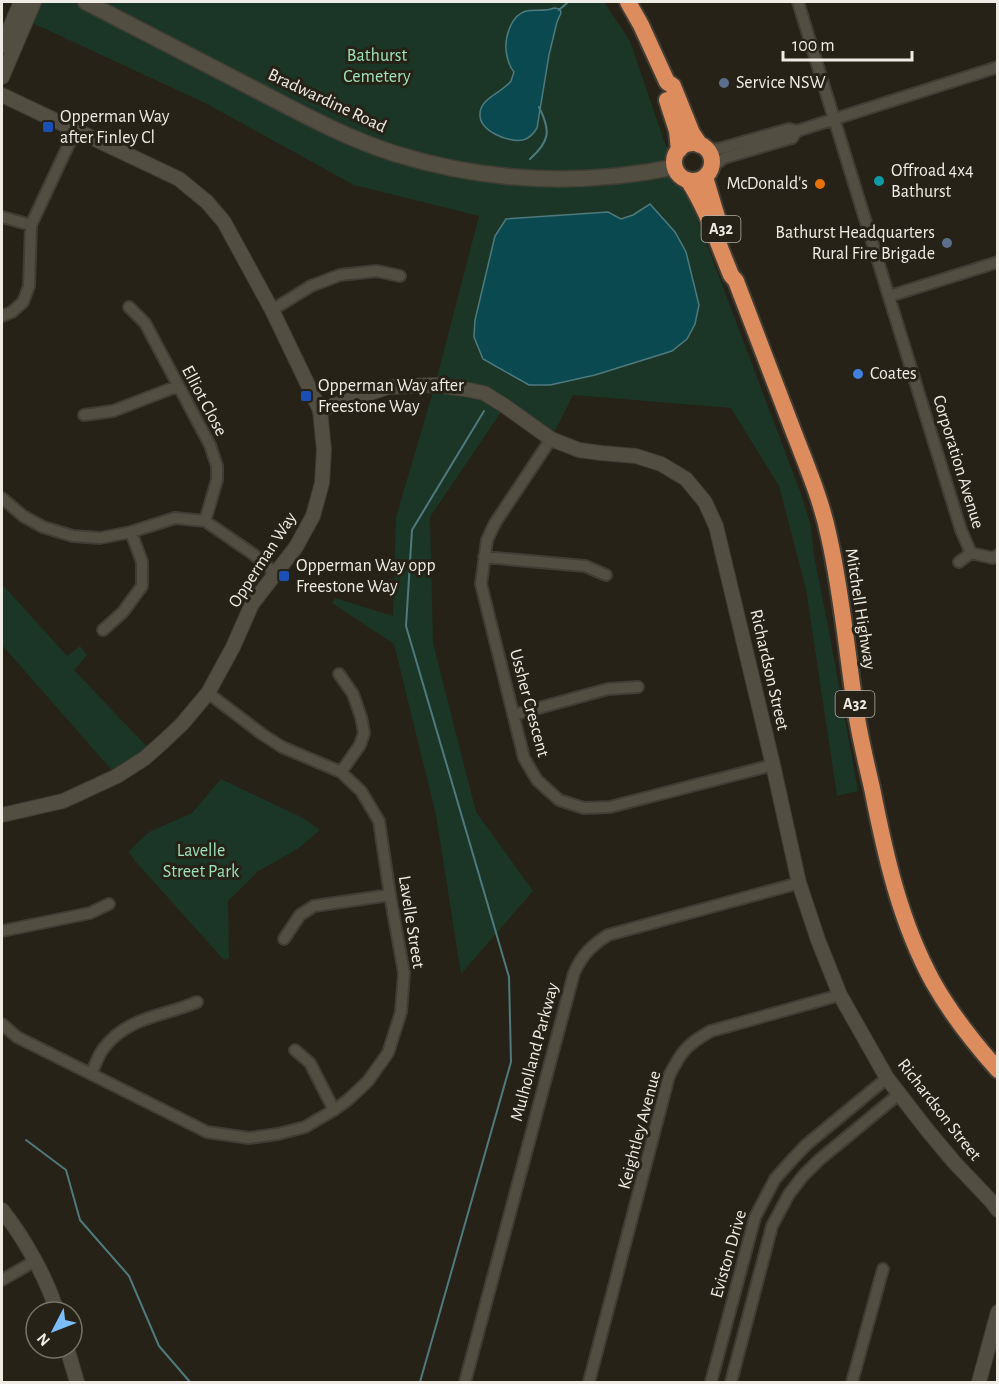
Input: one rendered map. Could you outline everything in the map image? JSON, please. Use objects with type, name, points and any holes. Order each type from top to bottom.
[{"type":"highway","name":"A32","points":[[628,2],[646,34],[667,82],[673,86],[692,133],[711,157],[708,173]]},
{"type":"highway","name":"A32","points":[[667,82],[664,89],[677,131],[679,150],[674,161],[675,167],[687,180]]},
{"type":"highway","points":[[679,150],[688,144],[702,146]]},
{"type":"highway","points":[[687,180],[694,181],[708,173]]},
{"type":"highway","name":"Mitchell Highway","points":[[708,173],[713,207],[736,269],[736,281]]},
{"type":"highway","name":"Mitchell Highway","points":[[687,180],[694,190],[731,275],[736,281],[821,507],[840,598],[856,714],[864,754],[883,843],[903,911],[925,968],[941,996],[961,1026],[998,1070]]},
{"type":"main road","name":"Bradwardine Road","points":[[86,2],[332,129],[395,154],[463,171],[498,176],[560,179],[612,177],[675,167]]},
{"type":"street","points":[[2,46],[21,2]]},
{"type":"street","points":[[2,77],[34,2]]},
{"type":"street","name":"Corporation Avenue","points":[[798,2],[961,530],[971,553]]},
{"type":"street","points":[[702,146],[718,149],[789,129],[797,131],[998,67]]},
{"type":"street","name":"Opperman Way","points":[[2,95],[179,179],[207,202],[224,222],[272,310],[320,410],[324,450],[322,483],[313,516],[296,547],[252,604],[233,647],[208,693],[182,724],[145,758],[117,776],[63,801],[2,815]]},
{"type":"street","points":[[2,316],[12,312],[23,302],[29,286],[31,225],[75,131]]},
{"type":"street","points":[[708,173],[724,158],[792,138],[797,131]]},
{"type":"street","points":[[2,217],[31,225]]},
{"type":"street","points":[[890,296],[998,262]]},
{"type":"street","points":[[272,310],[311,286],[340,275],[377,271],[400,276]]},
{"type":"street","name":"Elliot Close","points":[[129,308],[145,323],[210,445],[217,466],[217,480],[205,520]]},
{"type":"street","name":"Richardson Street","points":[[320,410],[388,387],[435,385],[464,388],[484,393],[551,439],[579,450],[636,456],[661,464],[686,479],[705,502],[716,526],[799,883],[840,995],[887,1078],[954,1162],[998,1210]]},
{"type":"street","points":[[84,415],[113,411],[178,386]]},
{"type":"street","name":"Ussher Crescent","points":[[551,439],[495,523],[487,540],[481,584],[524,758],[537,780],[559,800],[584,808],[610,807],[773,765]]},
{"type":"street","points":[[2,498],[23,516],[43,527],[74,536],[100,538],[131,532],[175,518],[205,520],[253,554],[275,573]]},
{"type":"street","points":[[103,630],[123,612],[142,586],[142,562],[131,532]]},
{"type":"street","name":"Corporation Avenue","points":[[959,562],[971,553],[993,558],[998,555]]},
{"type":"street","points":[[484,557],[585,566],[606,575]]},
{"type":"street","points":[[339,674],[353,694],[364,733],[360,745],[341,772]]},
{"type":"street","points":[[513,715],[608,689],[638,687]]},
{"type":"street","name":"Lavelle Street","points":[[2,1024],[17,1037],[207,1132],[249,1138],[278,1134],[305,1126],[334,1110],[350,1099],[368,1081],[388,1053],[401,1012],[404,972],[379,821],[361,791],[341,772],[282,747],[208,693]]},
{"type":"street","name":"Mulholland Parkway","points":[[465,1383],[574,973],[585,953],[608,936],[799,883]]},
{"type":"street","points":[[284,939],[300,915],[314,906],[390,895]]},
{"type":"street","points":[[2,931],[90,913],[109,904]]},
{"type":"street","name":"Keightley Avenue","points":[[590,1383],[669,1076],[685,1048],[711,1031],[840,995]]},
{"type":"street","points":[[91,1074],[103,1050],[126,1027],[146,1018],[178,1010],[197,1002]]},
{"type":"street","points":[[295,1050],[310,1063],[334,1110]]},
{"type":"street","name":"Eviston Drive","points":[[711,1383],[755,1218],[775,1179],[798,1154],[887,1078]]},
{"type":"street","name":"Eviston Drive","points":[[731,1383],[772,1226],[789,1194],[819,1160],[899,1094]]},
{"type":"street","points":[[2,1210],[35,1261],[53,1300]]},
{"type":"street","points":[[2,1280],[35,1261]]},
{"type":"street","points":[[852,1383],[883,1269]]},
{"type":"street","points":[[979,1383],[994,1339],[998,1312]]},
{"type":"street","points":[[71,1360],[77,1383]]},
{"type":"green space","name":"Bathurst Cemetery","points":[[34,2],[604,2],[630,41],[664,141],[687,192],[800,491],[811,526],[814,556],[858,791],[837,796],[806,589],[779,486],[731,408],[573,395],[551,439],[505,406],[430,517],[433,643],[476,812],[533,891],[461,974],[436,815],[394,644],[332,603],[335,598],[393,616],[396,517],[435,385],[479,216],[354,185],[205,103],[26,20]]},
{"type":"green space","points":[[2,584],[67,656],[80,646],[87,655],[74,670],[152,752],[117,776],[2,645]]},
{"type":"green space","name":"Lavelle Street Park","points":[[221,779],[303,818],[320,830],[299,848],[257,872],[228,901],[229,958],[224,960],[128,852],[149,832],[192,813]]},
{"type":"water","points":[[560,9],[561,13],[549,55],[537,128],[532,135],[523,140],[503,138],[484,126],[480,114],[487,100],[511,81],[514,72],[506,50],[510,27],[521,13]]},
{"type":"water","points":[[650,204],[675,232],[686,252],[699,305],[695,324],[687,339],[672,351],[595,375],[550,385],[529,385],[483,359],[474,337],[475,320],[495,236],[506,219],[608,212],[621,219],[633,215]]},
{"type":"waterway","points":[[559,10],[568,2]]},
{"type":"waterway","points":[[530,159],[545,141],[547,129],[539,107]]},
{"type":"waterway","points":[[420,1382],[511,1062],[509,977],[406,626],[412,530],[484,411]]},
{"type":"waterway","points":[[26,1140],[66,1170],[80,1220],[129,1276],[159,1346],[190,1382]]},
{"type":"place","name":"Service NSW","points":[[724,83]]},
{"type":"place","name":"Opperman Way after Finley Cl","points":[[48,127]]},
{"type":"place","name":"Offroad 4x4 Bathurst","points":[[879,181]]},
{"type":"place","name":"McDonald's","points":[[820,184]]},
{"type":"place","name":"Bathurst Headquarters Rural Fire Brigade","points":[[947,243]]},
{"type":"place","name":"Coates","points":[[858,374]]},
{"type":"place","name":"Opperman Way after Freestone Way","points":[[306,396]]},
{"type":"place","name":"Opperman Way opp Freestone Way","points":[[284,576]]}]
